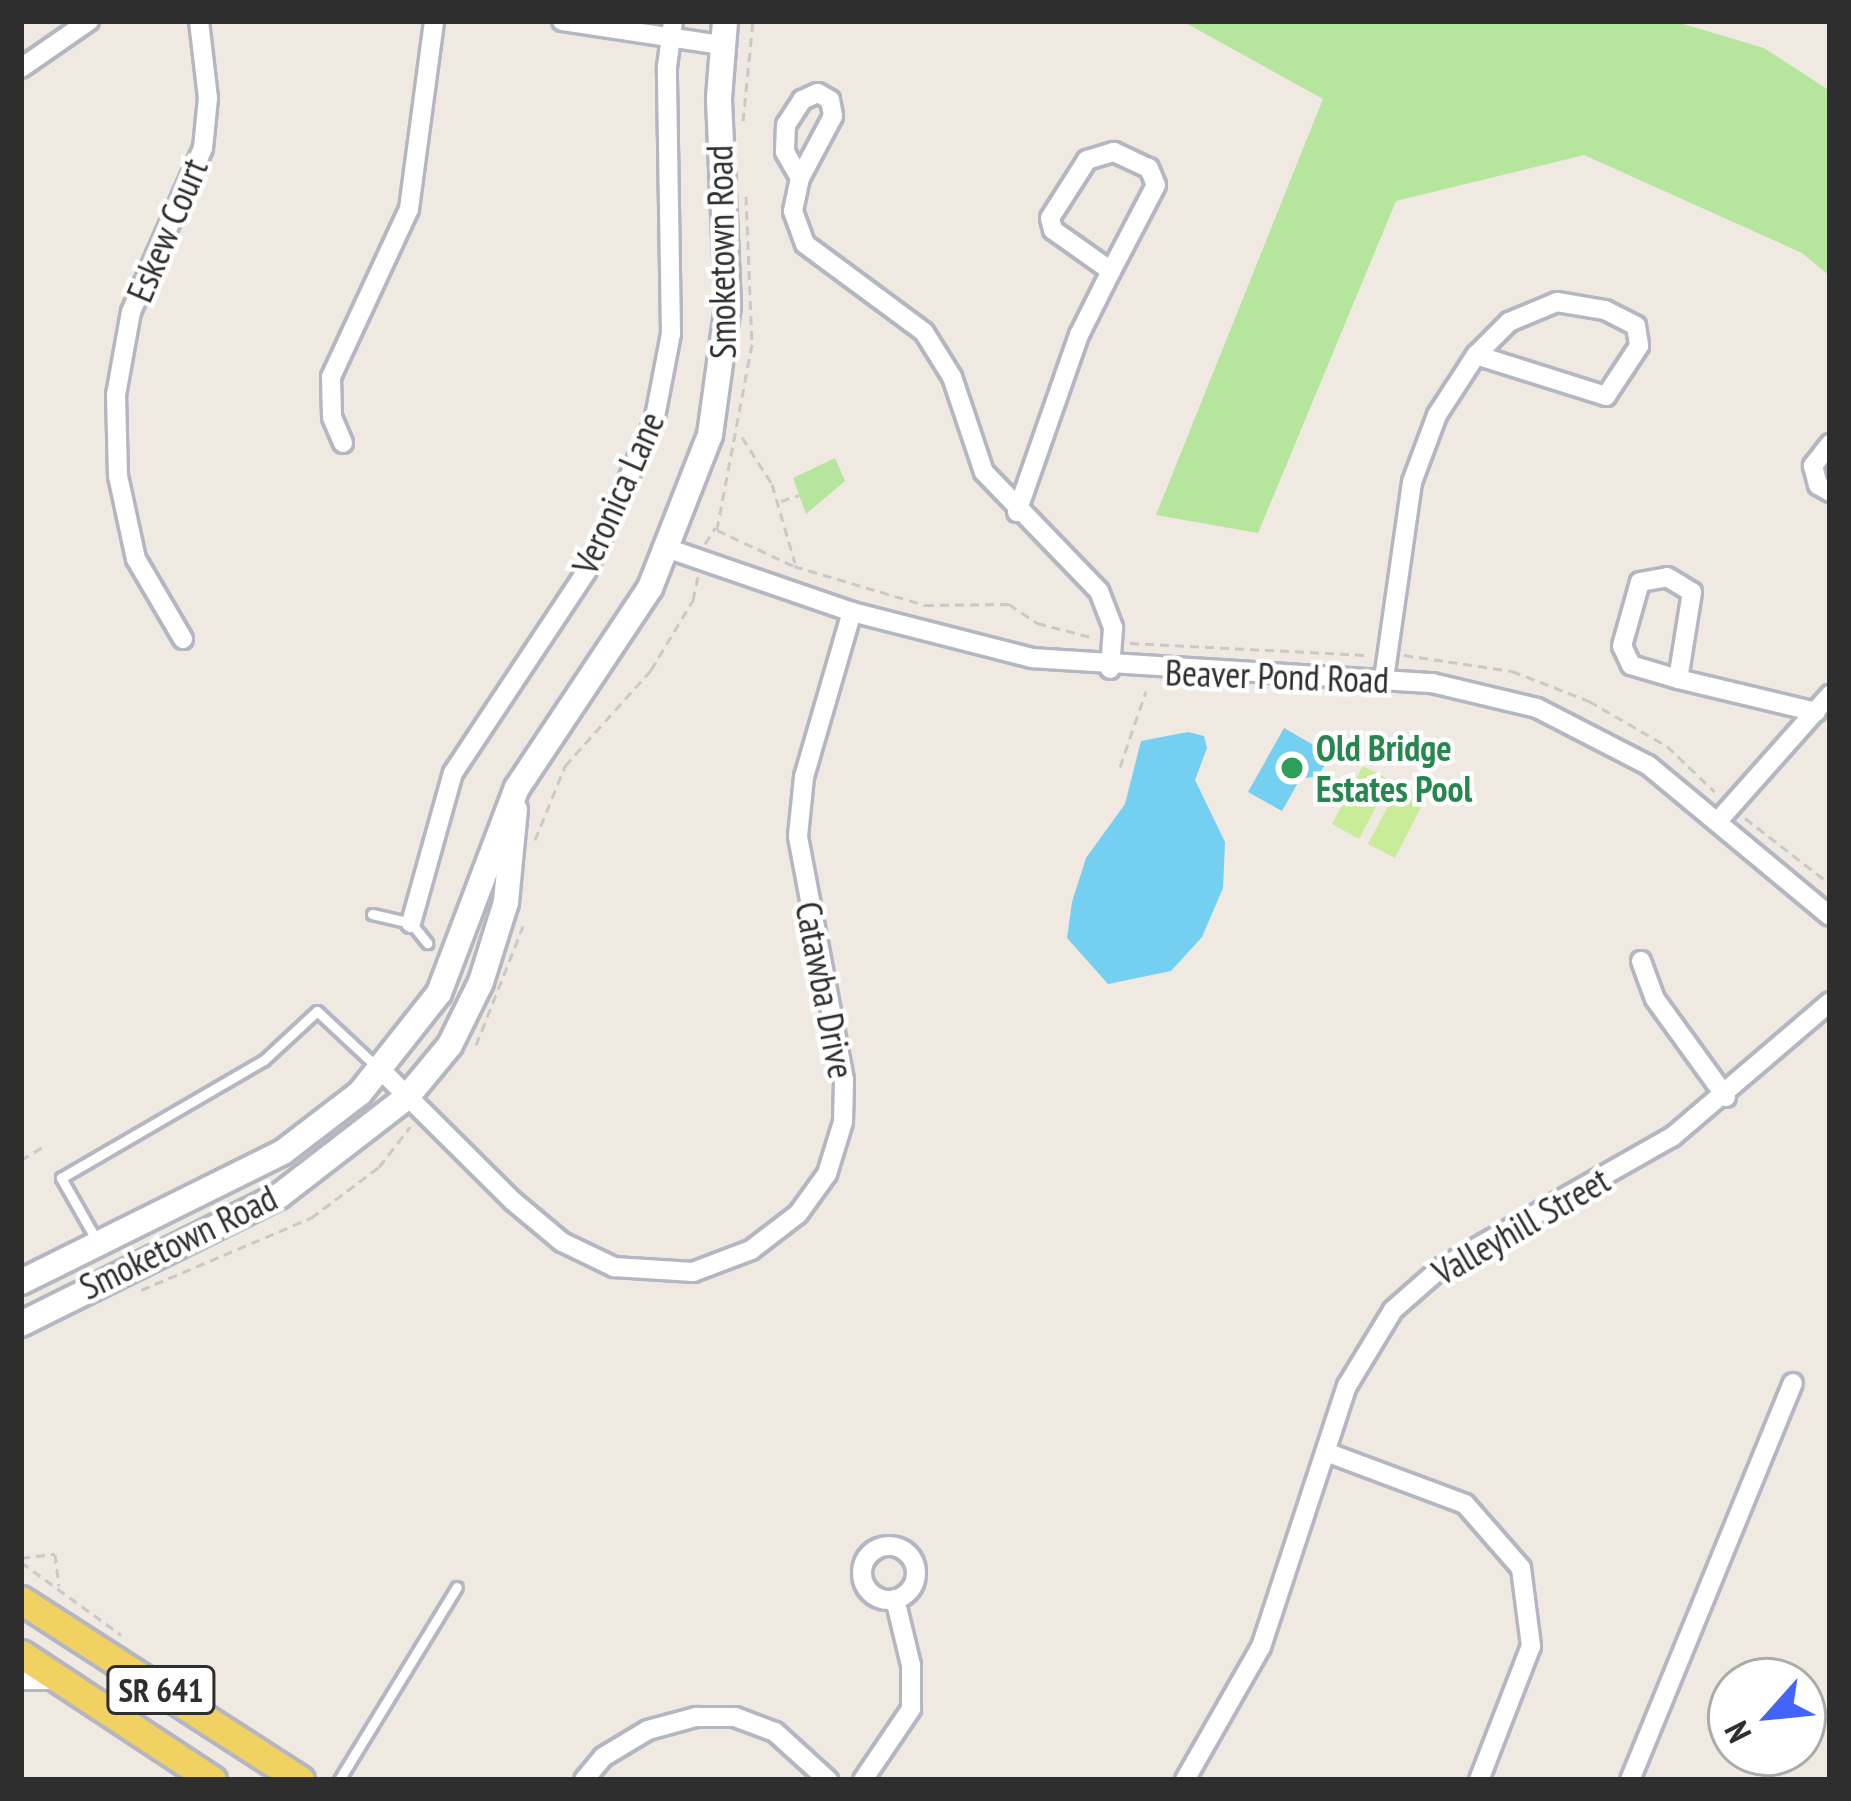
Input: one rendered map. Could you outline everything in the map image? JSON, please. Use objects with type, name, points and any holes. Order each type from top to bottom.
[{"type":"main road","name":"Smoketown Road","points":[[21,1282],[97,1241],[247,1175],[381,1070],[420,1022],[461,950],[517,788],[669,549],[726,366],[723,33]]},
{"type":"main road","name":"Smoketown Road","points":[[21,1324],[279,1196],[407,1097],[450,1046],[482,982],[506,902],[517,788]]},
{"type":"main road","name":"SR 641","points":[[21,1600],[301,1780]]},
{"type":"main road","name":"SR 641","points":[[21,1654],[212,1780]]},
{"type":"street","points":[[22,63],[89,21]]},
{"type":"street","name":"Eskew Court","points":[[183,639],[136,559],[115,430],[131,312],[203,148],[208,98],[199,21]]},
{"type":"street","points":[[344,443],[332,417],[331,377],[409,209],[434,21]]},
{"type":"street","points":[[562,21],[723,33]]},
{"type":"street","name":"Veronica Lane","points":[[411,923],[453,773],[586,572],[654,422],[671,334],[672,29]]},
{"type":"street","points":[[1017,512],[1079,335],[1156,185],[1149,168],[1114,152],[1087,160],[1050,218],[1053,230],[1111,271]]},
{"type":"street","points":[[800,178],[794,211],[805,244],[924,332],[952,376],[984,472],[1017,512],[1100,591],[1113,628],[1110,669]]},
{"type":"street","points":[[1384,679],[1412,482],[1437,415],[1476,355],[1509,322],[1557,302],[1631,320],[1640,335],[1615,389],[1597,397],[1476,355]]},
{"type":"street","points":[[1830,444],[1813,466],[1818,485],[1830,492]]},
{"type":"street","name":"Beaver Pond Road","points":[[669,549],[852,612],[967,644],[1110,669],[1384,679],[1480,692],[1568,721],[1648,766],[1830,916]]},
{"type":"street","points":[[1678,679],[1692,592],[1666,577],[1648,578],[1640,582],[1624,656],[1639,669],[1678,679],[1816,712]]},
{"type":"street","name":"Catawba Drive","points":[[381,1070],[562,1242],[614,1267],[676,1274],[708,1267],[751,1250],[798,1214],[827,1174],[843,1122],[844,1080],[798,836],[804,777],[852,612]]},
{"type":"street","points":[[1718,820],[1830,695]]},
{"type":"street","points":[[1641,961],[1655,999],[1726,1097]]},
{"type":"street","name":"Valleyhill Street","points":[[1185,1780],[1261,1647],[1360,1357],[1415,1287],[1618,1170],[1726,1097],[1830,1002]]},
{"type":"street","points":[[1630,1780],[1793,1383]]},
{"type":"street","points":[[1326,1452],[1465,1504],[1521,1568],[1531,1646],[1479,1780]]},
{"type":"street","points":[[863,1780],[911,1709],[911,1665],[895,1599]]},
{"type":"street","points":[[21,1680],[55,1680]]},
{"type":"street","points":[[584,1780],[603,1757],[648,1730],[696,1717],[734,1718],[775,1732],[828,1780]]},
{"type":"lane","points":[[372,914],[411,923],[427,943]]},
{"type":"lane","points":[[97,1241],[61,1178],[264,1060],[316,1011],[381,1070]]},
{"type":"lane","points":[[339,1780],[458,1587]]},
{"type":"path","points":[[742,139],[753,21]]},
{"type":"path","points":[[716,528],[740,436],[754,303],[745,178]]},
{"type":"path","points":[[740,436],[756,449],[779,502],[794,566]]},
{"type":"path","points":[[779,502],[799,494]]},
{"type":"path","points":[[708,531],[716,528],[794,566],[925,605],[1009,604],[1045,626],[1095,638]]},
{"type":"path","points":[[534,843],[565,766],[651,670],[697,582]]},
{"type":"path","points":[[1129,643],[1366,655]]},
{"type":"path","points":[[1120,767],[1146,692]]},
{"type":"path","points":[[1746,818],[1830,884]]},
{"type":"path","points":[[473,1049],[502,994],[526,911]]},
{"type":"path","points":[[138,1291],[311,1218],[379,1167],[405,1133]]},
{"type":"path","points":[[21,1160],[43,1148]]},
{"type":"path","points":[[21,1558],[55,1553],[59,1588]]},
{"type":"green space","points":[[1182,21],[1673,21],[1764,48],[1830,91],[1830,276],[1802,253],[1584,155],[1396,201],[1258,533],[1156,515],[1323,99]]},
{"type":"green space","points":[[835,458],[845,481],[806,514],[793,478]]},
{"type":"green space","points":[[1363,766],[1390,780],[1359,839],[1332,824]]},
{"type":"green space","points":[[1399,785],[1425,799],[1395,858],[1368,844]]},
{"type":"water","name":"Old Bridge Estates Pool","points":[[1284,728],[1317,747],[1325,765],[1318,776],[1300,779],[1282,811],[1248,792]]},
{"type":"water","points":[[1188,732],[1204,736],[1207,748],[1195,780],[1225,842],[1223,888],[1202,937],[1171,971],[1108,984],[1067,938],[1072,902],[1086,858],[1125,804],[1141,741]]},
{"type":"place","name":"Old Bridge Estates Pool","points":[[1292,768]]}]
